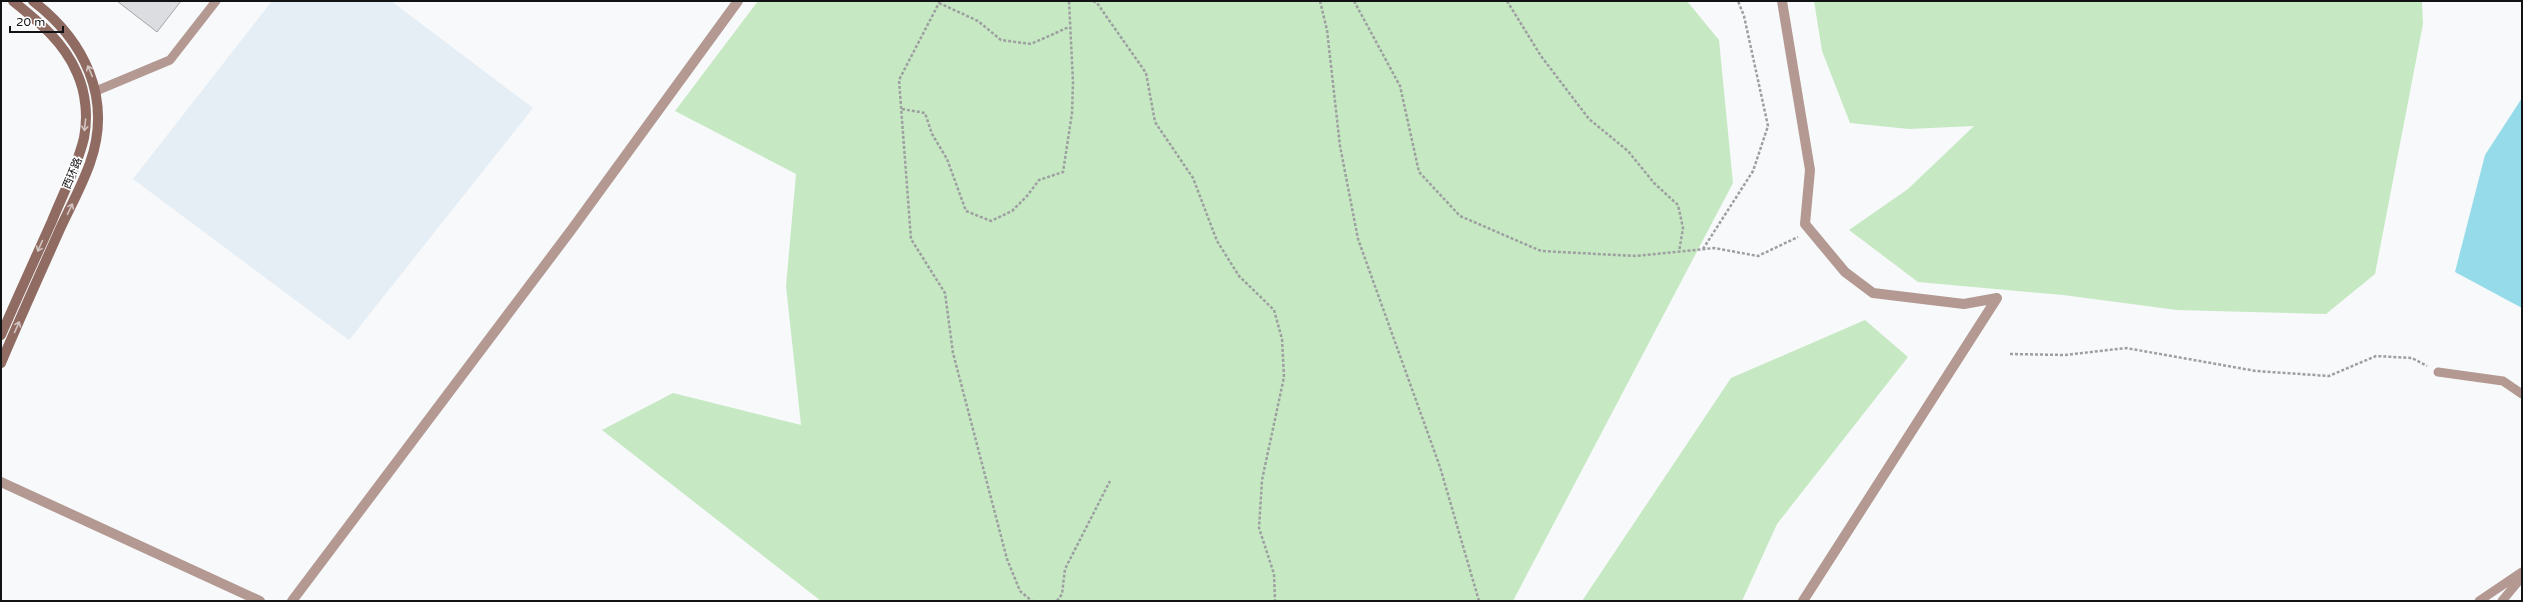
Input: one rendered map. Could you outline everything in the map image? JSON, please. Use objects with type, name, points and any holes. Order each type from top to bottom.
[{"type":"main road","name":"西环路","points":[[1,335],[70,179],[84,138],[86,120],[83,90],[77,72],[70,59],[50,32],[13,1]]},
{"type":"main road","name":"西环路","points":[[1,363],[91,162],[99,120],[96,90],[90,70],[74,41],[49,14],[33,1]]},
{"type":"street","points":[[292,601],[567,235],[738,1]]},
{"type":"street","points":[[1782,1],[1810,170],[1805,224],[1845,272],[1873,293],[1964,304],[1997,298],[1803,601]]},
{"type":"street","points":[[1,482],[260,601]]},
{"type":"lane","points":[[96,90],[170,60],[216,1]]},
{"type":"lane","points":[[2438,372],[2503,381],[2522,394]]},
{"type":"lane","points":[[2478,601],[2522,572]]},
{"type":"lane","points":[[2502,601],[2522,577]]},
{"type":"path","points":[[902,109],[925,113],[932,134],[947,159],[966,211],[992,221],[1012,211],[1027,196],[1039,180],[1063,172],[1072,113],[1073,82],[1069,27],[1069,1]]},
{"type":"path","points":[[1093,1],[1097,2],[1146,73],[1155,122],[1193,178],[1217,241],[1239,276],[1274,310],[1282,338],[1284,377],[1262,480],[1259,528],[1274,574],[1275,601]]},
{"type":"path","points":[[1320,1],[1327,30],[1340,146],[1358,239],[1440,467],[1479,601]]},
{"type":"path","points":[[1354,1],[1400,86],[1419,172],[1460,216],[1541,251],[1636,256],[1714,248],[1758,256],[1810,230]]},
{"type":"path","points":[[1507,1],[1541,56],[1589,119],[1628,151],[1654,183],[1678,205],[1683,228],[1679,252]]},
{"type":"path","points":[[1703,250],[1753,171],[1768,126],[1744,16],[1738,1]]},
{"type":"path","points":[[1032,601],[1020,591],[1007,559],[953,353],[945,293],[911,239],[899,80],[940,2],[978,21],[1001,40],[1031,44],[1069,27]]},
{"type":"path","points":[[2010,354],[2065,355],[2126,348],[2256,371],[2329,376],[2376,356],[2412,358],[2438,372]]},
{"type":"path","points":[[1057,601],[1062,594],[1065,569],[1110,482]]},
{"type":"shaded area","points":[[272,1],[391,1],[533,108],[349,340],[133,179]]},
{"type":"green space","points":[[758,1],[1687,1],[1719,40],[1733,183],[1513,601],[821,601],[602,430],[673,393],[801,425],[786,286],[796,174],[675,111]]},
{"type":"green space","points":[[1814,1],[2422,1],[2423,24],[2375,274],[2326,314],[2177,310],[2063,295],[1918,282],[1849,230],[1908,189],[1974,126],[1909,129],[1850,123],[1822,51]]},
{"type":"green space","points":[[1865,320],[1908,357],[1777,524],[1742,601],[1582,601],[1731,378]]},
{"type":"water","points":[[2522,98],[2522,308],[2455,272],[2485,155]]},
{"type":"building","points":[[117,1],[181,1],[157,32]]}]
